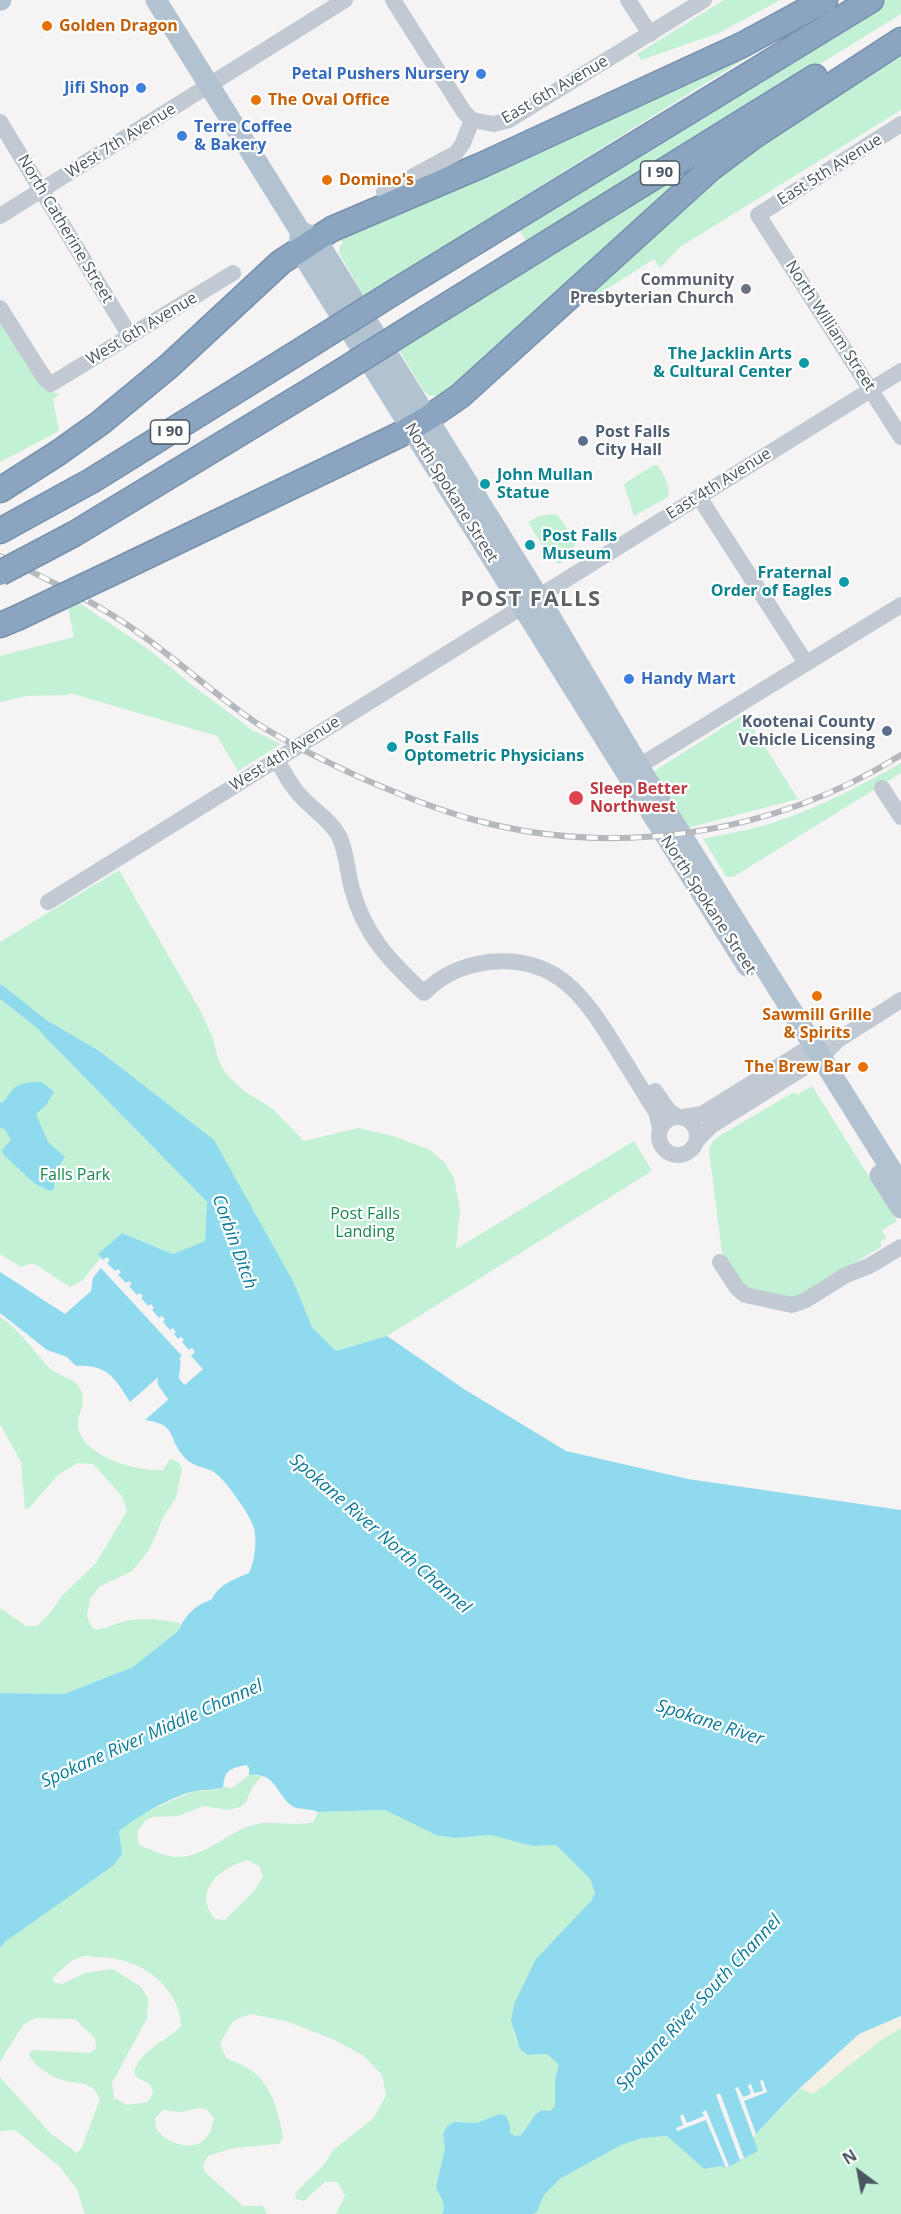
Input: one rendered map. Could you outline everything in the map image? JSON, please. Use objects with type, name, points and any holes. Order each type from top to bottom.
[{"type":"highway","points":[[0,490],[58,453],[124,404],[218,322],[305,240],[482,165],[742,45],[825,0]]},
{"type":"highway","name":"I 90","points":[[0,531],[125,460],[871,0]]},
{"type":"highway","name":"I 90","points":[[0,573],[75,534],[326,381],[901,23]]},
{"type":"highway","points":[[8,621],[420,423],[460,396],[710,169],[754,136],[901,40]]},
{"type":"main road","name":"North Spokane Street","points":[[156,0],[420,423],[632,770],[812,1055],[901,1208]]},
{"type":"main road","name":"North Spokane Street","points":[[812,1055],[901,1185]]},
{"type":"street","name":"West 7th Avenue","points":[[0,216],[345,0]]},
{"type":"street","points":[[384,192],[456,153],[463,143],[472,120],[464,112],[393,0]]},
{"type":"street","points":[[628,0],[650,34]]},
{"type":"street","name":"East 6th Avenue","points":[[472,120],[494,124],[509,120],[704,0]]},
{"type":"street","name":"North Catherine Street","points":[[0,122],[130,336]]},
{"type":"street","name":"East 5th Avenue","points":[[758,215],[901,124]]},
{"type":"street","name":"North William Street","points":[[758,215],[901,438]]},
{"type":"street","name":"West 6th Avenue","points":[[0,308],[45,379],[51,384],[233,273]]},
{"type":"street","name":"East 4th Avenue","points":[[530,602],[901,371]]},
{"type":"street","points":[[699,497],[806,663]]},
{"type":"street","name":"West 4th Avenue","points":[[48,902],[530,602]]},
{"type":"street","points":[[632,770],[901,605]]},
{"type":"street","points":[[276,759],[297,793],[335,831],[345,851],[353,892],[368,929],[390,961],[420,989]]},
{"type":"street","points":[[882,788],[901,817]]},
{"type":"street","points":[[420,989],[445,965],[484,952],[522,953],[554,963],[593,993],[664,1104],[672,1114],[693,1124],[697,1132],[697,1140]]},
{"type":"street","points":[[420,989],[454,972],[487,962],[527,964],[559,978],[575,989],[592,1008],[656,1113],[660,1127],[660,1143],[662,1148],[671,1155],[686,1154],[711,1126],[812,1055]]},
{"type":"street","points":[[660,1127],[668,1120],[702,1114],[812,1055],[901,1000]]},
{"type":"street","points":[[720,1262],[737,1288],[745,1295],[792,1305],[806,1300],[846,1275],[869,1266],[901,1247]]},
{"type":"green space","points":[[724,0],[780,0],[719,33],[641,60],[637,54]]},
{"type":"green space","points":[[884,0],[901,0],[901,14],[527,242],[520,231]]},
{"type":"green space","points":[[775,40],[364,296],[339,253],[343,243],[340,239],[345,235]]},
{"type":"green space","points":[[901,50],[901,110],[680,247],[662,266],[659,267],[654,259],[575,309],[572,305],[726,164]]},
{"type":"green space","points":[[750,131],[496,356],[439,396],[428,395],[423,390],[399,350]]},
{"type":"green space","points":[[0,317],[52,392],[60,394],[53,399],[59,431],[0,462]]},
{"type":"green space","points":[[654,465],[658,466],[666,481],[669,489],[668,497],[634,516],[624,484]]},
{"type":"green space","points":[[558,515],[575,541],[568,554],[569,558],[559,564],[550,558],[528,522],[539,516]]},
{"type":"green space","points":[[75,600],[148,649],[252,730],[281,744],[238,771],[217,736],[70,693],[69,695],[27,696],[0,702],[0,656],[74,637],[67,603]]},
{"type":"green space","points":[[744,714],[798,799],[683,829],[654,776],[656,770]]},
{"type":"green space","points":[[901,763],[901,773],[733,877],[726,876],[703,839],[758,827],[801,813]]},
{"type":"green space","points":[[119,870],[201,1012],[213,1038],[218,1059],[226,1074],[244,1091],[273,1109],[304,1141],[358,1128],[393,1136],[430,1150],[444,1162],[454,1178],[460,1210],[456,1249],[634,1141],[652,1171],[387,1336],[336,1351],[312,1327],[294,1283],[213,1140],[101,1052],[50,1022],[41,1033],[207,1202],[205,1241],[173,1254],[122,1233],[98,1254],[101,1257],[83,1280],[70,1287],[35,1264],[21,1267],[0,1254],[0,942]]},
{"type":"green space","points":[[812,1086],[897,1221],[882,1230],[886,1238],[880,1242],[882,1246],[796,1299],[743,1287],[722,1253],[709,1150],[713,1141],[721,1135],[794,1092],[797,1095]]},
{"type":"green space","points":[[0,1317],[14,1328],[52,1370],[73,1381],[79,1387],[83,1404],[78,1420],[79,1431],[92,1448],[115,1461],[140,1468],[163,1470],[170,1459],[178,1462],[182,1468],[176,1498],[165,1514],[149,1550],[132,1571],[99,1587],[90,1599],[87,1616],[92,1628],[95,1629],[142,1619],[180,1623],[179,1630],[133,1667],[64,1694],[0,1693],[0,1608],[26,1626],[37,1626],[63,1595],[96,1563],[127,1511],[122,1496],[93,1464],[78,1463],[59,1474],[30,1507],[25,1509],[21,1462],[0,1424]]},
{"type":"green space","points":[[249,1775],[262,1776],[253,1786],[246,1802],[240,1807],[228,1810],[204,1806],[178,1816],[153,1817],[146,1820],[137,1832],[139,1845],[166,1855],[186,1856],[196,1854],[236,1832],[257,1824],[313,1822],[318,1812],[385,1810],[436,1835],[455,1838],[491,1835],[532,1846],[556,1845],[590,1879],[595,1893],[591,1901],[514,2004],[514,2031],[522,2050],[527,2055],[547,2054],[560,2065],[555,2079],[555,2106],[550,2111],[536,2114],[521,2135],[514,2137],[510,2133],[510,2125],[499,2114],[477,2123],[455,2122],[443,2134],[445,2148],[436,2187],[443,2204],[442,2214],[336,2214],[345,2195],[337,2182],[325,2182],[304,2201],[296,2199],[295,2193],[325,2164],[333,2150],[374,2118],[386,2095],[382,2075],[364,2056],[333,2039],[286,2021],[250,2014],[233,2021],[220,2043],[226,2058],[249,2069],[265,2084],[277,2110],[283,2138],[279,2144],[233,2148],[208,2156],[203,2165],[205,2172],[243,2206],[263,2206],[267,2214],[85,2214],[77,2189],[60,2167],[15,2130],[0,2131],[0,2077],[51,2134],[77,2153],[82,2147],[100,2099],[93,2088],[59,2079],[46,2072],[29,2055],[32,2050],[90,2053],[96,2048],[95,2038],[75,2019],[35,2018],[23,2025],[0,2062],[0,1948],[6,1941],[122,1854],[119,1831],[142,1814],[194,1791],[232,1788]],"holes":[[[248,1860],[260,1867],[263,1877],[254,1891],[225,1920],[215,1919],[209,1909],[207,1899],[212,1882],[228,1868]],[[83,1956],[112,1958],[133,1964],[144,1969],[163,1984],[176,2003],[181,2026],[142,2057],[134,2072],[138,2078],[150,2084],[153,2093],[148,2102],[127,2105],[114,2098],[112,2083],[147,2018],[148,1999],[141,1987],[113,1969],[85,1973],[62,1984],[53,1982],[54,1976],[71,1961]],[[206,2109],[214,2118],[210,2132],[204,2140],[196,2145],[183,2145],[163,2137],[156,2126],[155,2118],[163,2110],[180,2112]]]},
{"type":"green space","points":[[901,2016],[901,2214],[533,2214],[537,2212],[544,2195],[560,2179],[621,2145],[642,2138],[667,2136],[704,2169],[726,2167],[757,2151],[753,2137],[822,2067]]},
{"type":"sand","points":[[901,2016],[901,2028],[883,2039],[813,2094],[800,2088],[859,2034]]},
{"type":"water","points":[[50,1022],[101,1052],[214,1140],[294,1283],[312,1327],[336,1351],[387,1336],[464,1389],[566,1451],[688,1479],[901,1510],[901,2016],[859,2034],[800,2088],[753,2137],[758,2151],[726,2168],[721,2166],[704,2169],[667,2136],[642,2138],[621,2145],[560,2179],[544,2195],[537,2212],[533,2214],[442,2214],[443,2204],[436,2187],[445,2148],[443,2134],[447,2126],[455,2122],[477,2123],[499,2114],[506,2116],[510,2125],[510,2133],[515,2136],[521,2135],[536,2114],[542,2110],[550,2111],[555,2106],[555,2079],[559,2065],[547,2054],[527,2055],[520,2049],[511,2021],[514,2004],[536,1959],[591,1901],[595,1893],[590,1879],[556,1845],[532,1846],[491,1835],[455,1838],[436,1835],[385,1810],[318,1812],[297,1808],[283,1797],[266,1777],[249,1775],[249,1768],[246,1765],[229,1771],[223,1787],[195,1791],[176,1797],[127,1825],[119,1831],[122,1854],[114,1865],[6,1941],[0,1948],[0,1693],[64,1694],[133,1667],[179,1630],[190,1613],[212,1599],[219,1589],[249,1573],[253,1563],[255,1545],[252,1522],[219,1476],[188,1461],[179,1451],[171,1433],[163,1425],[145,1420],[203,1369],[191,1356],[195,1352],[192,1348],[189,1350],[181,1337],[178,1339],[173,1328],[170,1330],[163,1322],[165,1319],[162,1316],[159,1318],[152,1310],[154,1308],[151,1304],[148,1306],[141,1298],[143,1296],[140,1293],[137,1295],[129,1286],[132,1284],[129,1281],[126,1283],[118,1275],[121,1272],[118,1269],[115,1271],[107,1263],[110,1260],[107,1257],[103,1260],[98,1254],[122,1233],[173,1254],[205,1241],[207,1202],[41,1033]]},
{"type":"water","points":[[42,1082],[54,1092],[46,1105],[36,1114],[48,1142],[65,1157],[54,1173],[54,1189],[49,1191],[34,1183],[4,1155],[2,1150],[11,1140],[5,1129],[0,1128],[0,1103],[20,1085]]},
{"type":"water","points":[[101,1268],[182,1356],[130,1402],[109,1374],[95,1367],[76,1366],[67,1357],[47,1350],[0,1313],[0,1272],[65,1314],[91,1291],[93,1278]]},
{"type":"pier","points":[[763,2080],[767,2092],[744,2101],[756,2134],[753,2137],[735,2088],[738,2087],[743,2097],[751,2094],[748,2085],[751,2084],[754,2093],[763,2091],[760,2081]]},
{"type":"pier","points":[[720,2093],[744,2158],[740,2160],[716,2095]]},
{"type":"pier","points":[[706,2110],[729,2166],[726,2168],[706,2120],[677,2131],[676,2128],[683,2125],[680,2116],[683,2114],[687,2123],[704,2116],[702,2112]]},
{"type":"waterway","name":"Corbin Ditch","points":[[0,991],[58,1037]]},
{"type":"waterway","name":"Spokane River North Channel","points":[[152,1349],[159,1351],[170,1363],[168,1381],[176,1392],[200,1405]]},
{"type":"railway","points":[[0,556],[106,611],[154,644],[258,724],[282,738],[373,783],[471,819],[526,831],[581,837],[637,837],[692,832],[747,821],[800,804],[852,782],[901,755]]},
{"type":"place","name":"Golden Dragon","points":[[47,26]]},
{"type":"place","name":"Petal Pushers Nursery","points":[[481,74]]},
{"type":"place","name":"Jifi Shop","points":[[141,88]]},
{"type":"place","name":"The Oval Office","points":[[256,100]]},
{"type":"place","name":"Terre Coffee & Bakery","points":[[182,136]]},
{"type":"place","name":"Domino's","points":[[327,180]]},
{"type":"place","name":"Community Presbyterian Church","points":[[746,289]]},
{"type":"place","name":"The Jacklin Arts & Cultural Center","points":[[804,363]]},
{"type":"place","name":"Post Falls City Hall","points":[[583,441]]},
{"type":"place","name":"John Mullan Statue","points":[[485,484]]},
{"type":"place","name":"Post Falls Museum","points":[[530,545]]},
{"type":"place","name":"Fraternal Order of Eagles","points":[[844,582]]},
{"type":"place","name":"Handy Mart","points":[[629,679]]},
{"type":"place","name":"Kootenai County Vehicle Licensing","points":[[887,731]]},
{"type":"place","name":"Post Falls Optometric Physicians","points":[[392,747]]},
{"type":"place","name":"Sleep Better Northwest","points":[[576,798]]},
{"type":"place","name":"Sawmill Grille & Spirits","points":[[817,996]]},
{"type":"place","name":"The Brew Bar","points":[[863,1067]]},
{"type":"district","name":"POST FALLS","points":[[531,600]]},
{"type":"park label","name":"Falls Park","points":[[75,1175]]},
{"type":"park label","name":"Post Falls Landing","points":[[365,1223]]},
{"type":"water label","name":"Spokane River","points":[[710,1723]]},
{"type":"water label","name":"Spokane River Middle Channel","points":[[152,1734]]},
{"type":"water label","name":"Spokane River South Channel","points":[[699,2003]]}]
